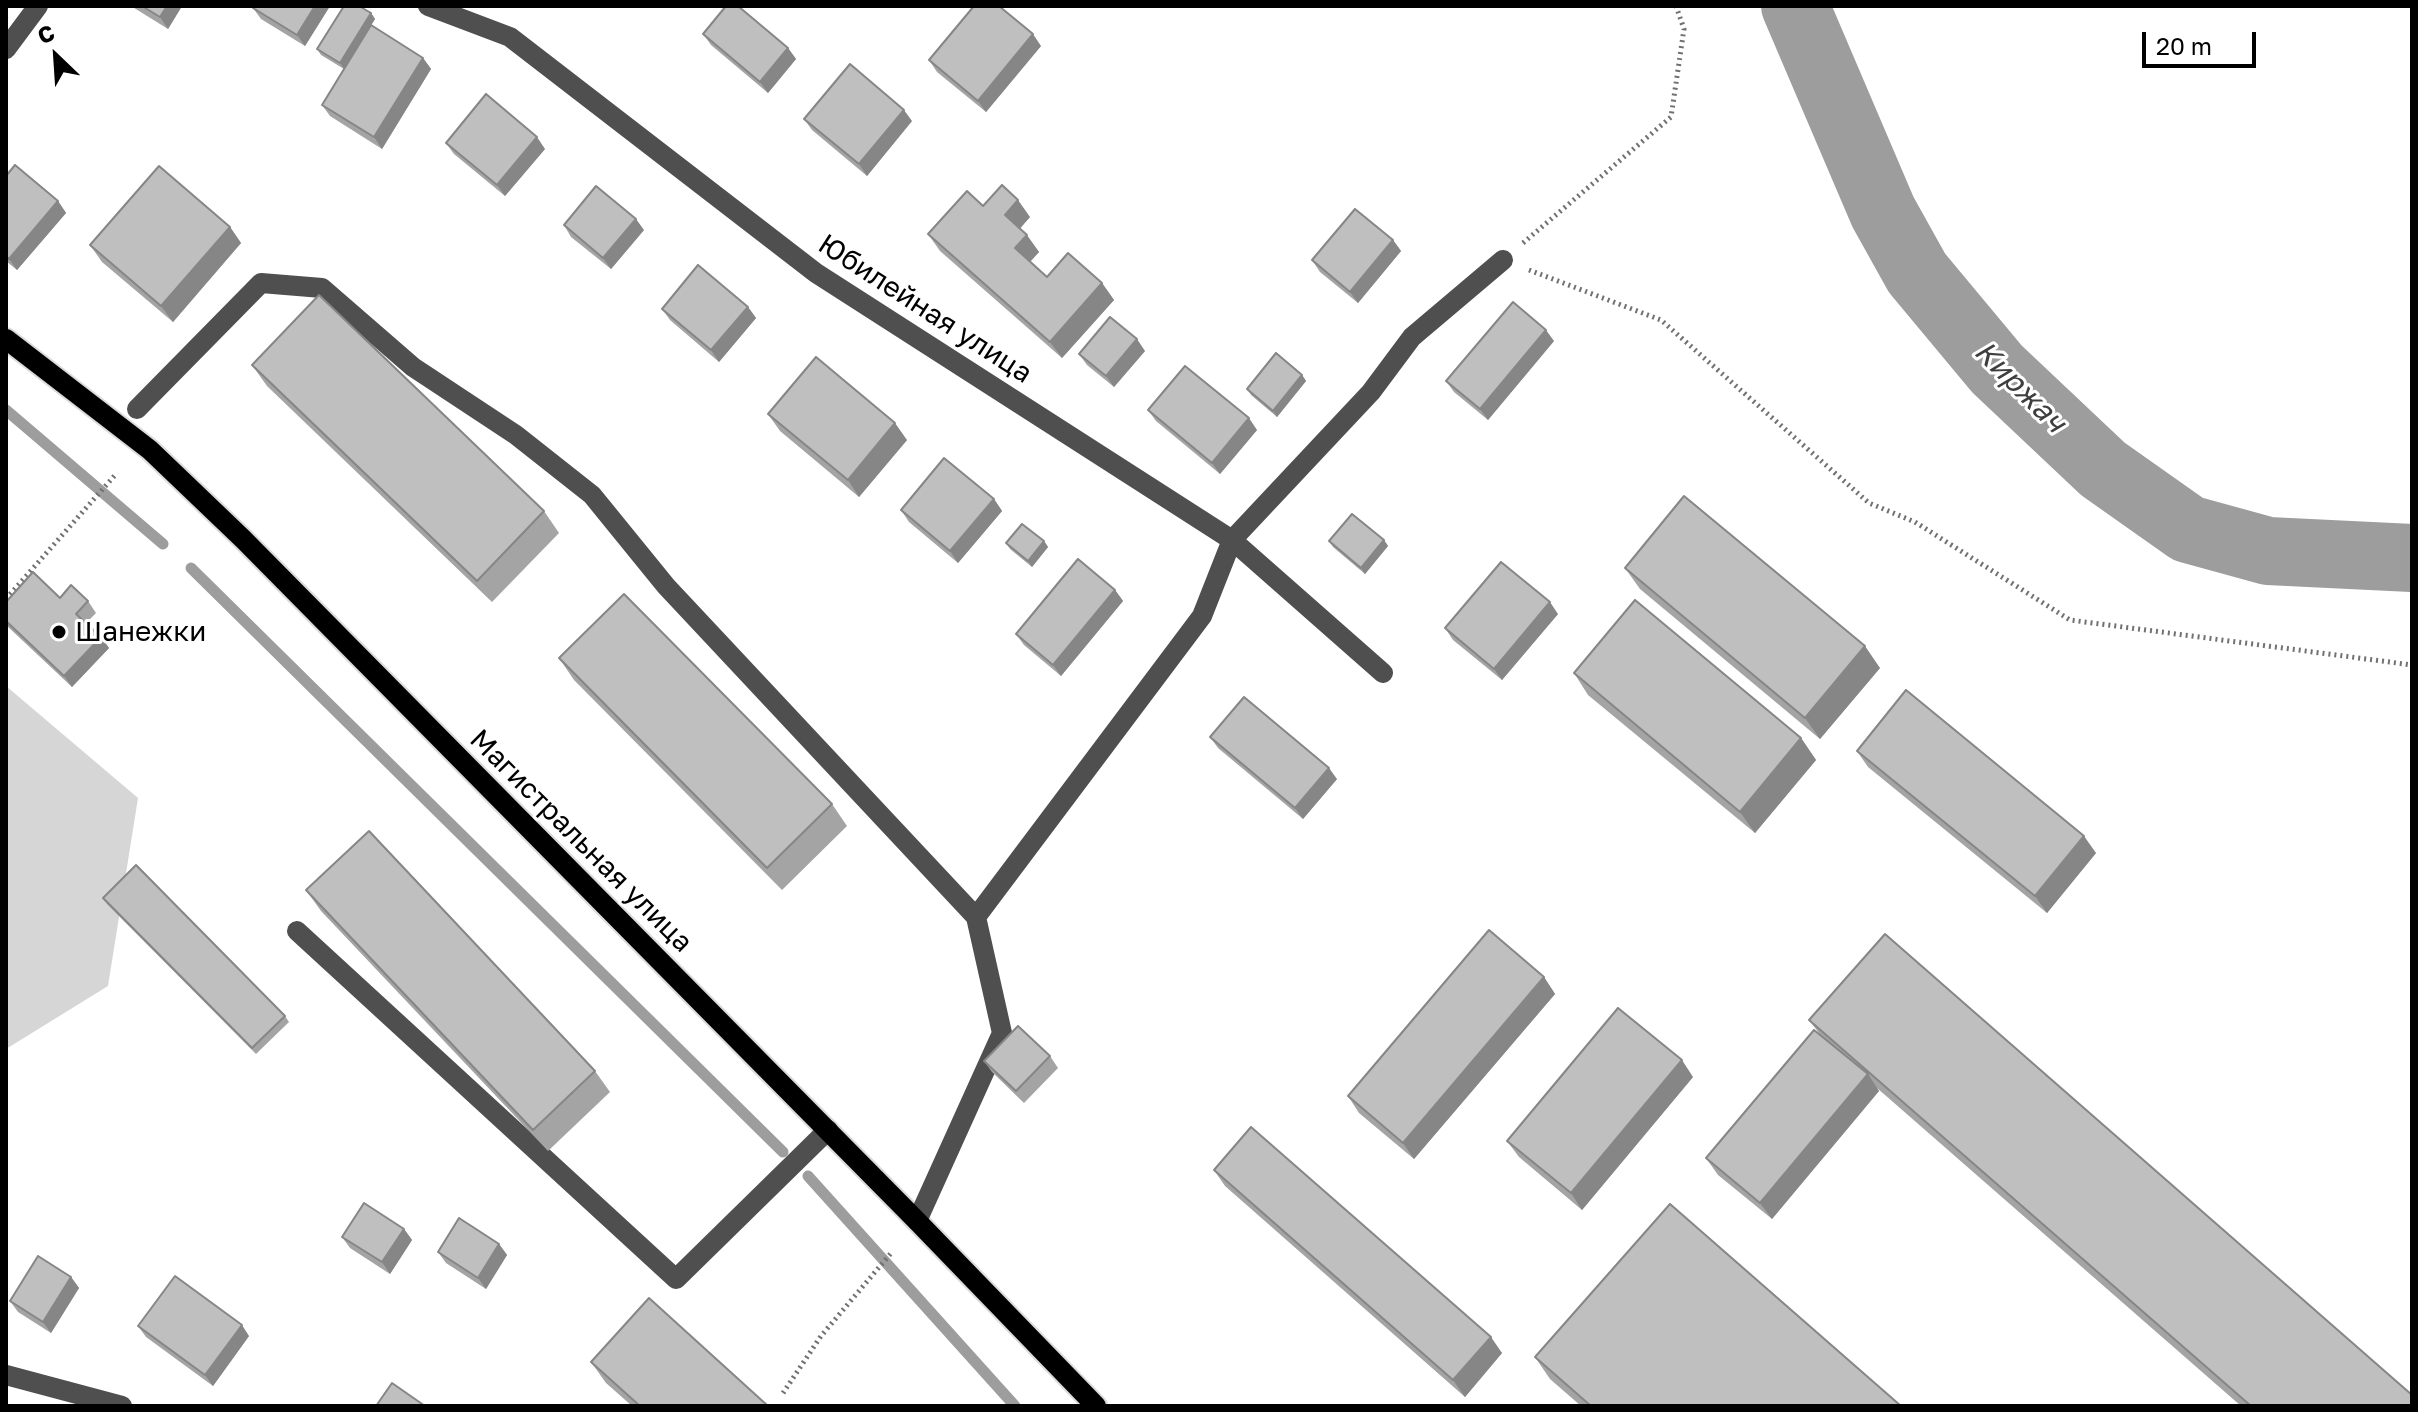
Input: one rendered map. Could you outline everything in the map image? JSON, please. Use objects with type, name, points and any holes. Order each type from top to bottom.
[{"type":"main road","name":"Магистральная улица","points":[[6,339],[150,450],[196,493],[828,1130],[1096,1406]]},
{"type":"street","points":[[6,49],[38,6]]},
{"type":"street","name":"Юбилейная улица","points":[[428,6],[510,37],[816,273],[1232,540],[1383,673]]},
{"type":"street","points":[[976,917],[1202,616],[1232,540],[1371,392],[1412,337],[1503,260]]},
{"type":"street","points":[[137,409],[261,283],[322,288],[413,367],[516,435],[592,495],[666,586],[976,917],[1002,1033],[917,1221]]},
{"type":"street","points":[[297,931],[676,1279],[828,1130]]},
{"type":"street","points":[[6,1375],[122,1406]]},
{"type":"path","points":[[1676,6],[1684,29],[1671,117],[1503,260],[1661,320],[1869,503],[1915,522],[2070,620],[2412,665]]},
{"type":"path","points":[[6,599],[116,474]]},
{"type":"path","points":[[783,1393],[821,1336],[892,1252]]},
{"type":"shaded area","points":[[6,686],[138,798],[108,986],[6,1049]]},
{"type":"building","points":[[142,6],[167,6],[160,17]]},
{"type":"building","points":[[254,6],[315,6],[297,35]]},
{"type":"building","points":[[344,6],[359,6],[371,13],[340,63],[317,49]]},
{"type":"building","points":[[726,6],[738,6],[788,48],[760,82],[703,34]]},
{"type":"building","points":[[974,6],[999,6],[1033,34],[978,101],[929,60]]},
{"type":"building","points":[[371,25],[423,58],[374,137],[322,105]]},
{"type":"building","points":[[850,64],[904,110],[859,164],[804,119]]},
{"type":"building","points":[[486,94],[537,137],[497,185],[446,143]]},
{"type":"building","points":[[15,165],[58,201],[9,259],[6,256],[6,176]]},
{"type":"building","points":[[159,166],[230,227],[161,306],[90,245]]},
{"type":"building","points":[[1002,185],[1018,200],[1005,215],[1027,235],[1015,248],[1047,277],[1068,253],[1102,283],[1050,342],[928,234],[967,191],[983,206]]},
{"type":"building","points":[[596,186],[636,219],[603,258],[564,225]]},
{"type":"building","points":[[1355,209],[1393,240],[1350,292],[1312,260]]},
{"type":"building","points":[[698,265],[748,307],[711,350],[662,309]]},
{"type":"building","points":[[319,295],[544,511],[477,581],[252,365]]},
{"type":"building","points":[[1513,302],[1546,330],[1480,409],[1446,381]]},
{"type":"building","points":[[1110,317],[1137,339],[1106,376],[1079,354]]},
{"type":"building","points":[[1276,353],[1302,375],[1273,411],[1247,389]]},
{"type":"building","points":[[816,357],[895,423],[848,480],[768,414]]},
{"type":"building","points":[[1185,366],[1249,418],[1212,463],[1148,410]]},
{"type":"building","points":[[944,458],[994,499],[950,551],[901,510]]},
{"type":"building","points":[[1684,496],[1865,646],[1805,718],[1625,568]]},
{"type":"building","points":[[1352,514],[1384,540],[1361,568],[1329,541]]},
{"type":"building","points":[[1022,524],[1044,541],[1028,561],[1006,543]]},
{"type":"building","points":[[1078,559],[1115,590],[1053,665],[1016,634]]},
{"type":"building","points":[[1501,562],[1550,602],[1494,669],[1445,628]]},
{"type":"building","points":[[33,572],[60,598],[71,585],[88,601],[76,614],[101,637],[64,676],[6,621],[6,602]]},
{"type":"building","points":[[624,594],[832,804],[767,868],[559,658]]},
{"type":"building","points":[[1635,600],[1801,738],[1740,812],[1574,673]]},
{"type":"building","points":[[1906,690],[2084,836],[2035,896],[1857,751]]},
{"type":"building","points":[[1244,697],[1329,768],[1295,808],[1210,737]]},
{"type":"building","points":[[369,831],[595,1071],[533,1130],[306,890]]},
{"type":"building","points":[[136,865],[285,1016],[252,1048],[103,898]]},
{"type":"building","points":[[1489,930],[1544,977],[1403,1143],[1348,1096]]},
{"type":"building","points":[[1885,934],[2412,1395],[2412,1406],[2251,1406],[1809,1020]]},
{"type":"building","points":[[1618,1008],[1682,1060],[1571,1193],[1507,1141]]},
{"type":"building","points":[[1018,1026],[1050,1056],[1016,1091],[984,1061]]},
{"type":"building","points":[[1814,1030],[1868,1074],[1760,1203],[1706,1158]]},
{"type":"building","points":[[1251,1127],[1491,1337],[1453,1380],[1214,1170]]},
{"type":"building","points":[[364,1203],[404,1229],[382,1262],[342,1237]]},
{"type":"building","points":[[1670,1204],[1901,1406],[1591,1406],[1535,1357]]},
{"type":"building","points":[[459,1218],[499,1244],[478,1278],[438,1252]]},
{"type":"building","points":[[38,1256],[71,1277],[43,1322],[10,1301]]},
{"type":"building","points":[[175,1276],[242,1325],[205,1375],[138,1326]]},
{"type":"building","points":[[649,1298],[768,1406],[640,1406],[591,1362]]},
{"type":"building","points":[[392,1383],[425,1406],[376,1406]]},
{"type":"waterway","name":"Киржач","points":[[1795,6],[1883,212],[1917,273],[1997,369],[2103,469],[2188,529],[2268,551],[2412,558]]},
{"type":"waterway","points":[[6,410],[163,544]]},
{"type":"waterway","points":[[191,568],[783,1152]]},
{"type":"waterway","points":[[808,1176],[1015,1406]]},
{"type":"place","name":"Шанежки","points":[[59,632]]}]
